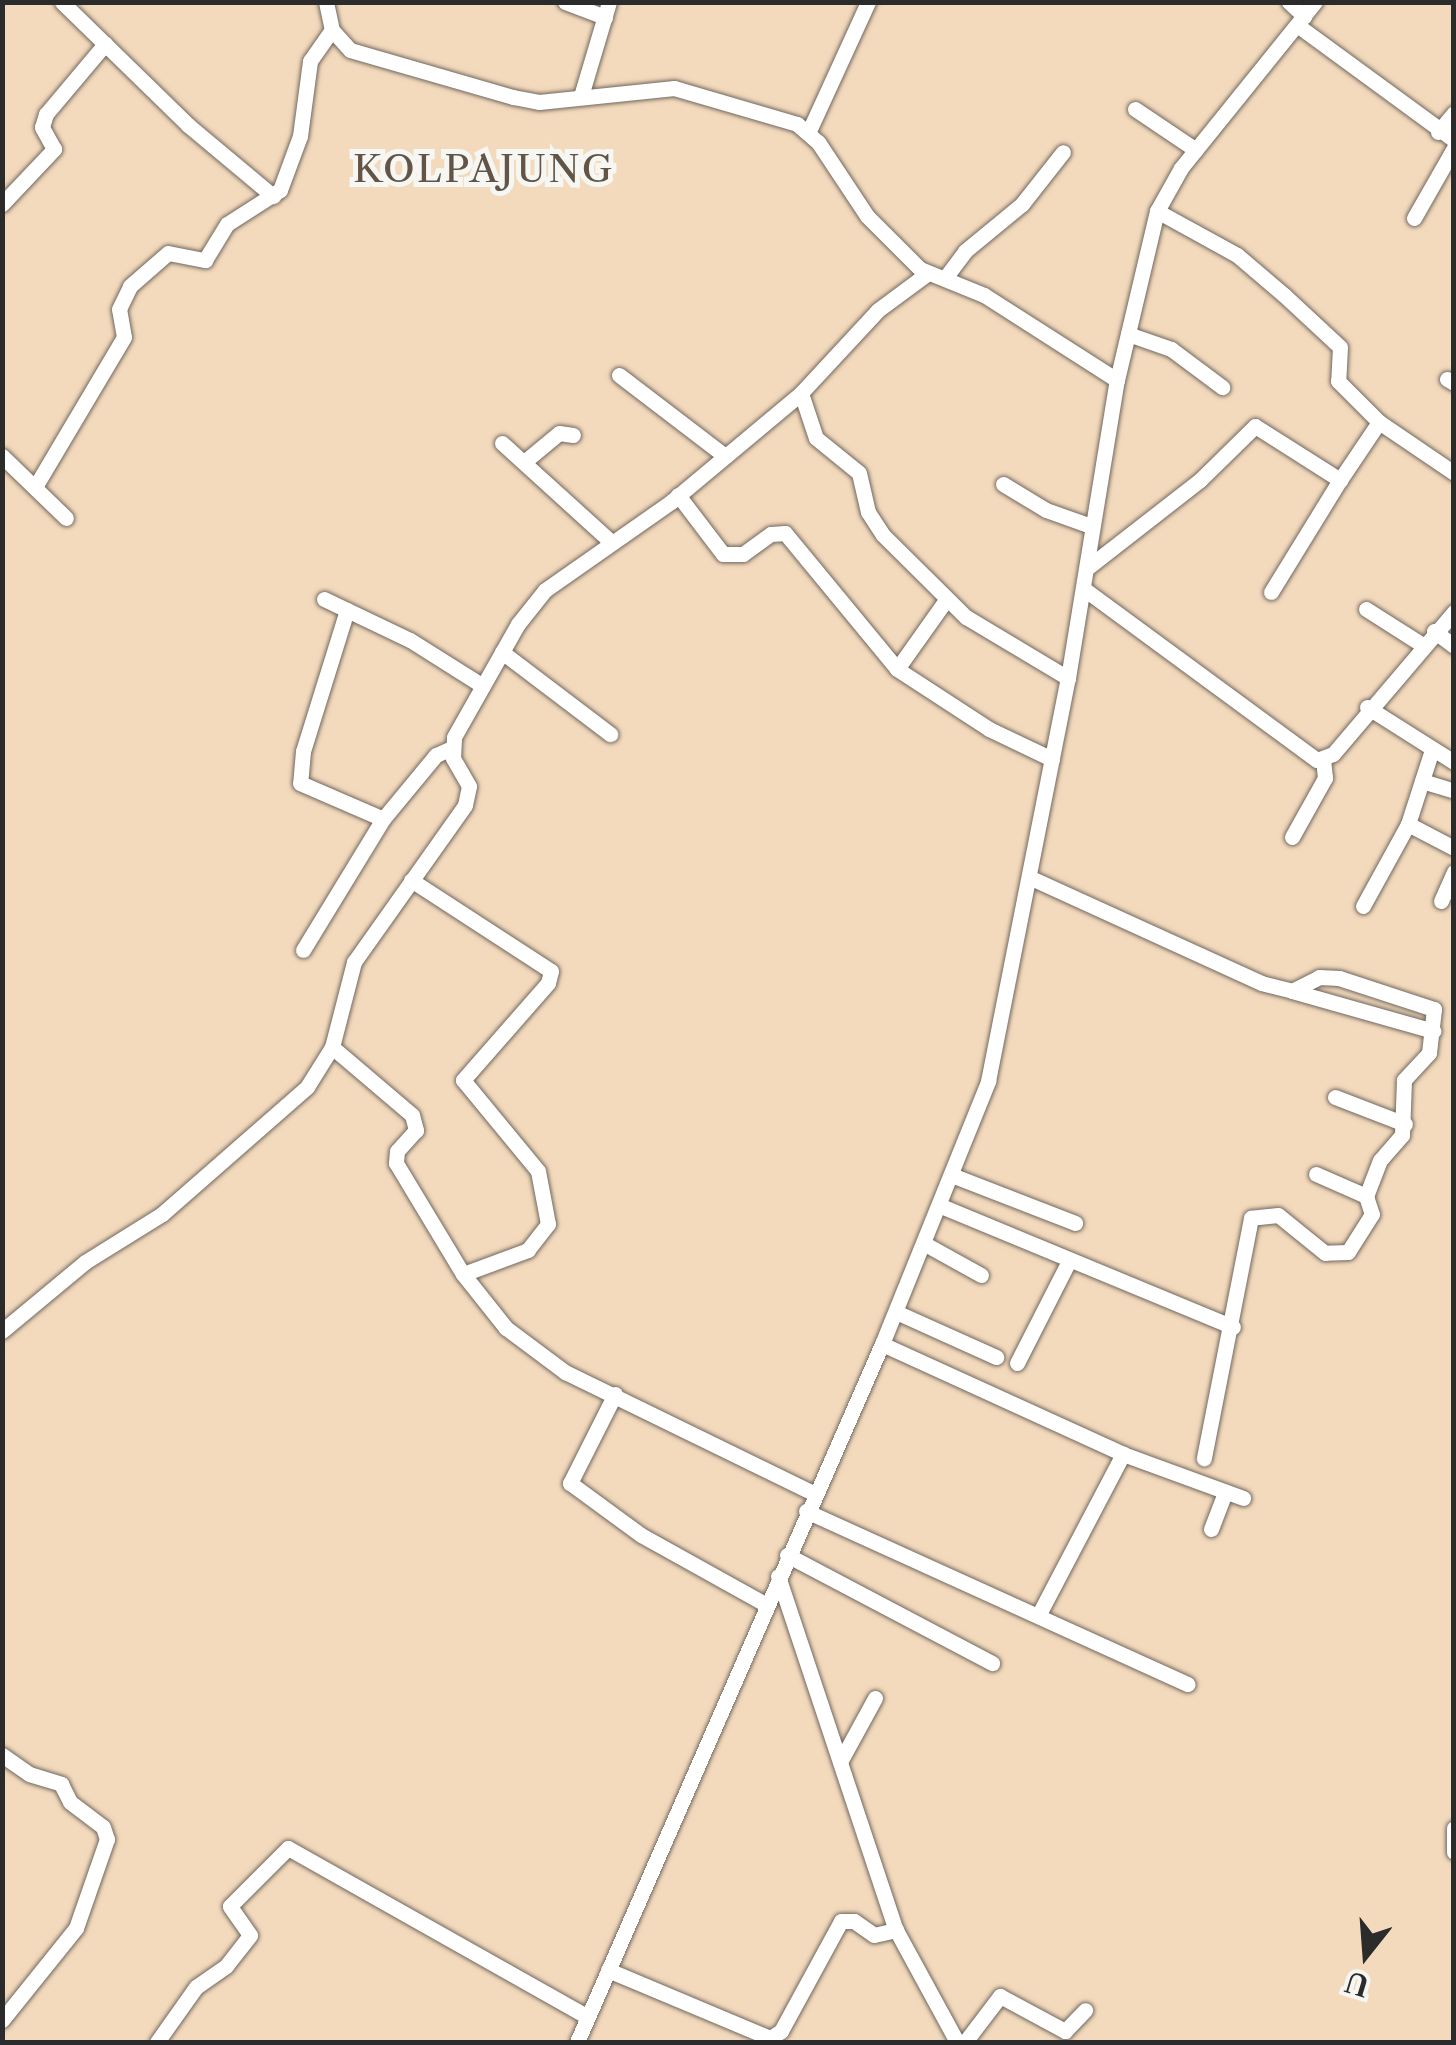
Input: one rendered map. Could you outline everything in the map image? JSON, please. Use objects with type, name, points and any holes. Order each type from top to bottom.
[{"type":"street","points":[[62,2],[273,196]]},
{"type":"street","points":[[326,2],[332,30],[362,55],[514,98],[674,88],[809,131],[866,216],[928,273],[946,278],[1116,380]]},
{"type":"street","points":[[565,2],[607,10],[582,96]]},
{"type":"street","points":[[809,131],[868,2]]},
{"type":"street","points":[[1288,2],[1301,20],[1447,139]]},
{"type":"street","points":[[577,2042],[806,1511],[805,1489],[882,1344],[954,1176],[995,1056],[1068,678],[1116,380],[1157,212],[1196,150],[1315,2]]},
{"type":"street","points":[[35,487],[124,337],[118,309],[130,286],[168,253],[206,260],[227,224],[273,196],[288,177],[300,136],[310,61],[332,30]]},
{"type":"street","points":[[2,204],[54,149],[42,128],[46,114],[105,44]]},
{"type":"street","points":[[1136,109],[1196,150]]},
{"type":"street","points":[[1414,218],[1454,113]]},
{"type":"street","points":[[946,278],[985,232],[1022,204],[1064,152]]},
{"type":"street","points":[[1157,212],[1236,255],[1284,295],[1337,342],[1335,377],[1379,422],[1454,473]]},
{"type":"street","points":[[304,950],[383,819],[436,755],[452,748],[502,652],[546,590],[610,540],[678,496],[800,394],[878,310],[928,273]]},
{"type":"street","points":[[1128,334],[1171,350],[1222,388]]},
{"type":"street","points":[[619,375],[725,456]]},
{"type":"street","points":[[800,394],[816,438],[859,473],[872,520],[946,600],[1068,678]]},
{"type":"street","points":[[1271,592],[1379,422]]},
{"type":"street","points":[[1087,568],[1200,480],[1255,426],[1340,480]]},
{"type":"street","points":[[524,462],[560,433],[573,435]]},
{"type":"street","points":[[502,443],[610,540]]},
{"type":"street","points":[[2,456],[66,518]]},
{"type":"street","points":[[1003,484],[1046,510],[1091,526]]},
{"type":"street","points":[[678,496],[723,554],[743,554],[771,534],[784,533],[897,670],[989,730],[1052,759]]},
{"type":"street","points":[[1084,588],[1310,757],[1324,760]]},
{"type":"street","points":[[324,598],[483,686]]},
{"type":"street","points":[[897,670],[946,600]]},
{"type":"street","points":[[347,610],[303,751],[300,783],[383,819]]},
{"type":"street","points":[[1366,610],[1420,644]]},
{"type":"street","points":[[1292,837],[1325,778],[1324,760],[1420,644],[1454,612]]},
{"type":"street","points":[[1434,632],[1454,646]]},
{"type":"street","points":[[502,652],[610,734]]},
{"type":"street","points":[[1367,707],[1431,752],[1454,762]]},
{"type":"street","points":[[2,1331],[85,1262],[178,1201],[293,1101],[332,1047],[349,973],[468,795],[452,748]]},
{"type":"street","points":[[1363,906],[1408,824],[1431,752]]},
{"type":"street","points":[[1422,781],[1454,792]]},
{"type":"street","points":[[1408,824],[1454,848]]},
{"type":"street","points":[[1441,901],[1454,872]]},
{"type":"street","points":[[1031,878],[1292,992],[1433,1031]]},
{"type":"street","points":[[411,880],[551,971],[548,984],[462,1080],[538,1171],[548,1224],[534,1247],[463,1274]]},
{"type":"street","points":[[1204,1458],[1255,1213],[1294,1223],[1326,1254],[1340,1256],[1372,1214],[1366,1196],[1405,1124],[1404,1080],[1425,1061],[1433,1031],[1431,1004],[1338,978],[1320,977],[1292,992]]},
{"type":"street","points":[[332,1047],[412,1116],[416,1130],[397,1151],[396,1164],[463,1274],[539,1357],[805,1489]]},
{"type":"street","points":[[1336,1096],[1405,1124]]},
{"type":"street","points":[[1316,1174],[1366,1196]]},
{"type":"street","points":[[954,1176],[1075,1222]]},
{"type":"street","points":[[941,1206],[1068,1263],[1233,1327]]},
{"type":"street","points":[[925,1244],[981,1275]]},
{"type":"street","points":[[1017,1363],[1068,1263]]},
{"type":"street","points":[[896,1312],[996,1357]]},
{"type":"street","points":[[882,1344],[1123,1454],[1243,1498]]},
{"type":"street","points":[[615,1394],[570,1483],[641,1535],[765,1604]]},
{"type":"street","points":[[1039,1614],[1123,1454]]},
{"type":"street","points":[[1211,1530],[1225,1492]]},
{"type":"street","points":[[806,1511],[1188,1684]]},
{"type":"street","points":[[787,1555],[992,1663]]},
{"type":"street","points":[[778,1576],[896,1930],[957,2042]]},
{"type":"street","points":[[840,1762],[875,1698]]},
{"type":"street","points":[[2,1755],[38,1778],[57,1781],[70,1802],[103,1827],[107,1839],[76,1928],[2,2020]]},
{"type":"street","points":[[1454,1828],[1454,1852]]},
{"type":"street","points":[[157,2042],[196,1987],[226,1966],[250,1935],[230,1906],[288,1848],[588,2016]]},
{"type":"street","points":[[608,1970],[770,2038],[781,2031],[841,1921],[854,1921],[874,1935],[896,1930]]},
{"type":"street","points":[[965,2042],[1000,1996],[1065,2030],[1085,2010]]},
{"type":"district","name":"KOLPAJUNG","points":[[484,169]]}]
